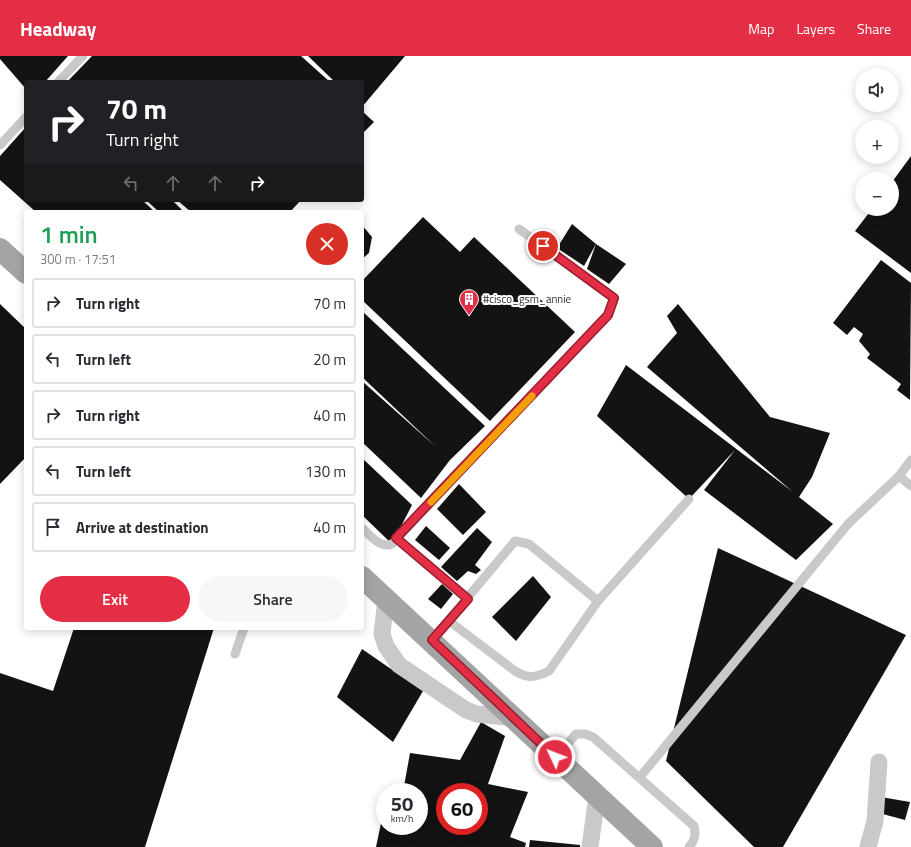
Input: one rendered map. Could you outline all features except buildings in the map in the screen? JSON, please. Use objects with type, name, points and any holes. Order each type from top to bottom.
[{"type":"main road","points":[[0,249],[24,271]]},
{"type":"main road","points":[[364,579],[432,640],[652,847]]},
{"type":"street","points":[[386,599],[382,634],[386,646],[399,665],[466,710],[478,714],[514,718]]},
{"type":"street","points":[[868,847],[875,822],[879,762]]},
{"type":"street","points":[[590,847],[597,796]]},
{"type":"lane","points":[[60,80],[83,56]]},
{"type":"lane","points":[[0,144],[24,118]]},
{"type":"lane","points":[[364,530],[380,544],[385,546],[392,544],[396,538],[608,315],[614,298],[519,229]]},
{"type":"lane","points":[[640,777],[848,524],[899,476],[911,460]]},
{"type":"lane","points":[[899,476],[911,486]]},
{"type":"lane","points":[[448,621],[515,671],[526,677],[537,677],[549,671],[598,601],[689,499]]},
{"type":"lane","points":[[396,538],[468,599]]},
{"type":"lane","points":[[432,640],[515,542],[529,544],[598,601]]},
{"type":"lane","points":[[235,654],[243,630]]},
{"type":"lane","points":[[555,757],[576,734],[585,734],[593,737],[694,826],[696,834],[689,847]]},
{"type":"slow traffic","points":[[431,502],[532,396]]},
{"type":"place","name":"#cisco_gsm_annie","points":[[469,316]]},
{"type":"route","points":[[543,246],[614,298],[608,315],[396,538],[468,599],[432,640],[555,757]]}]
